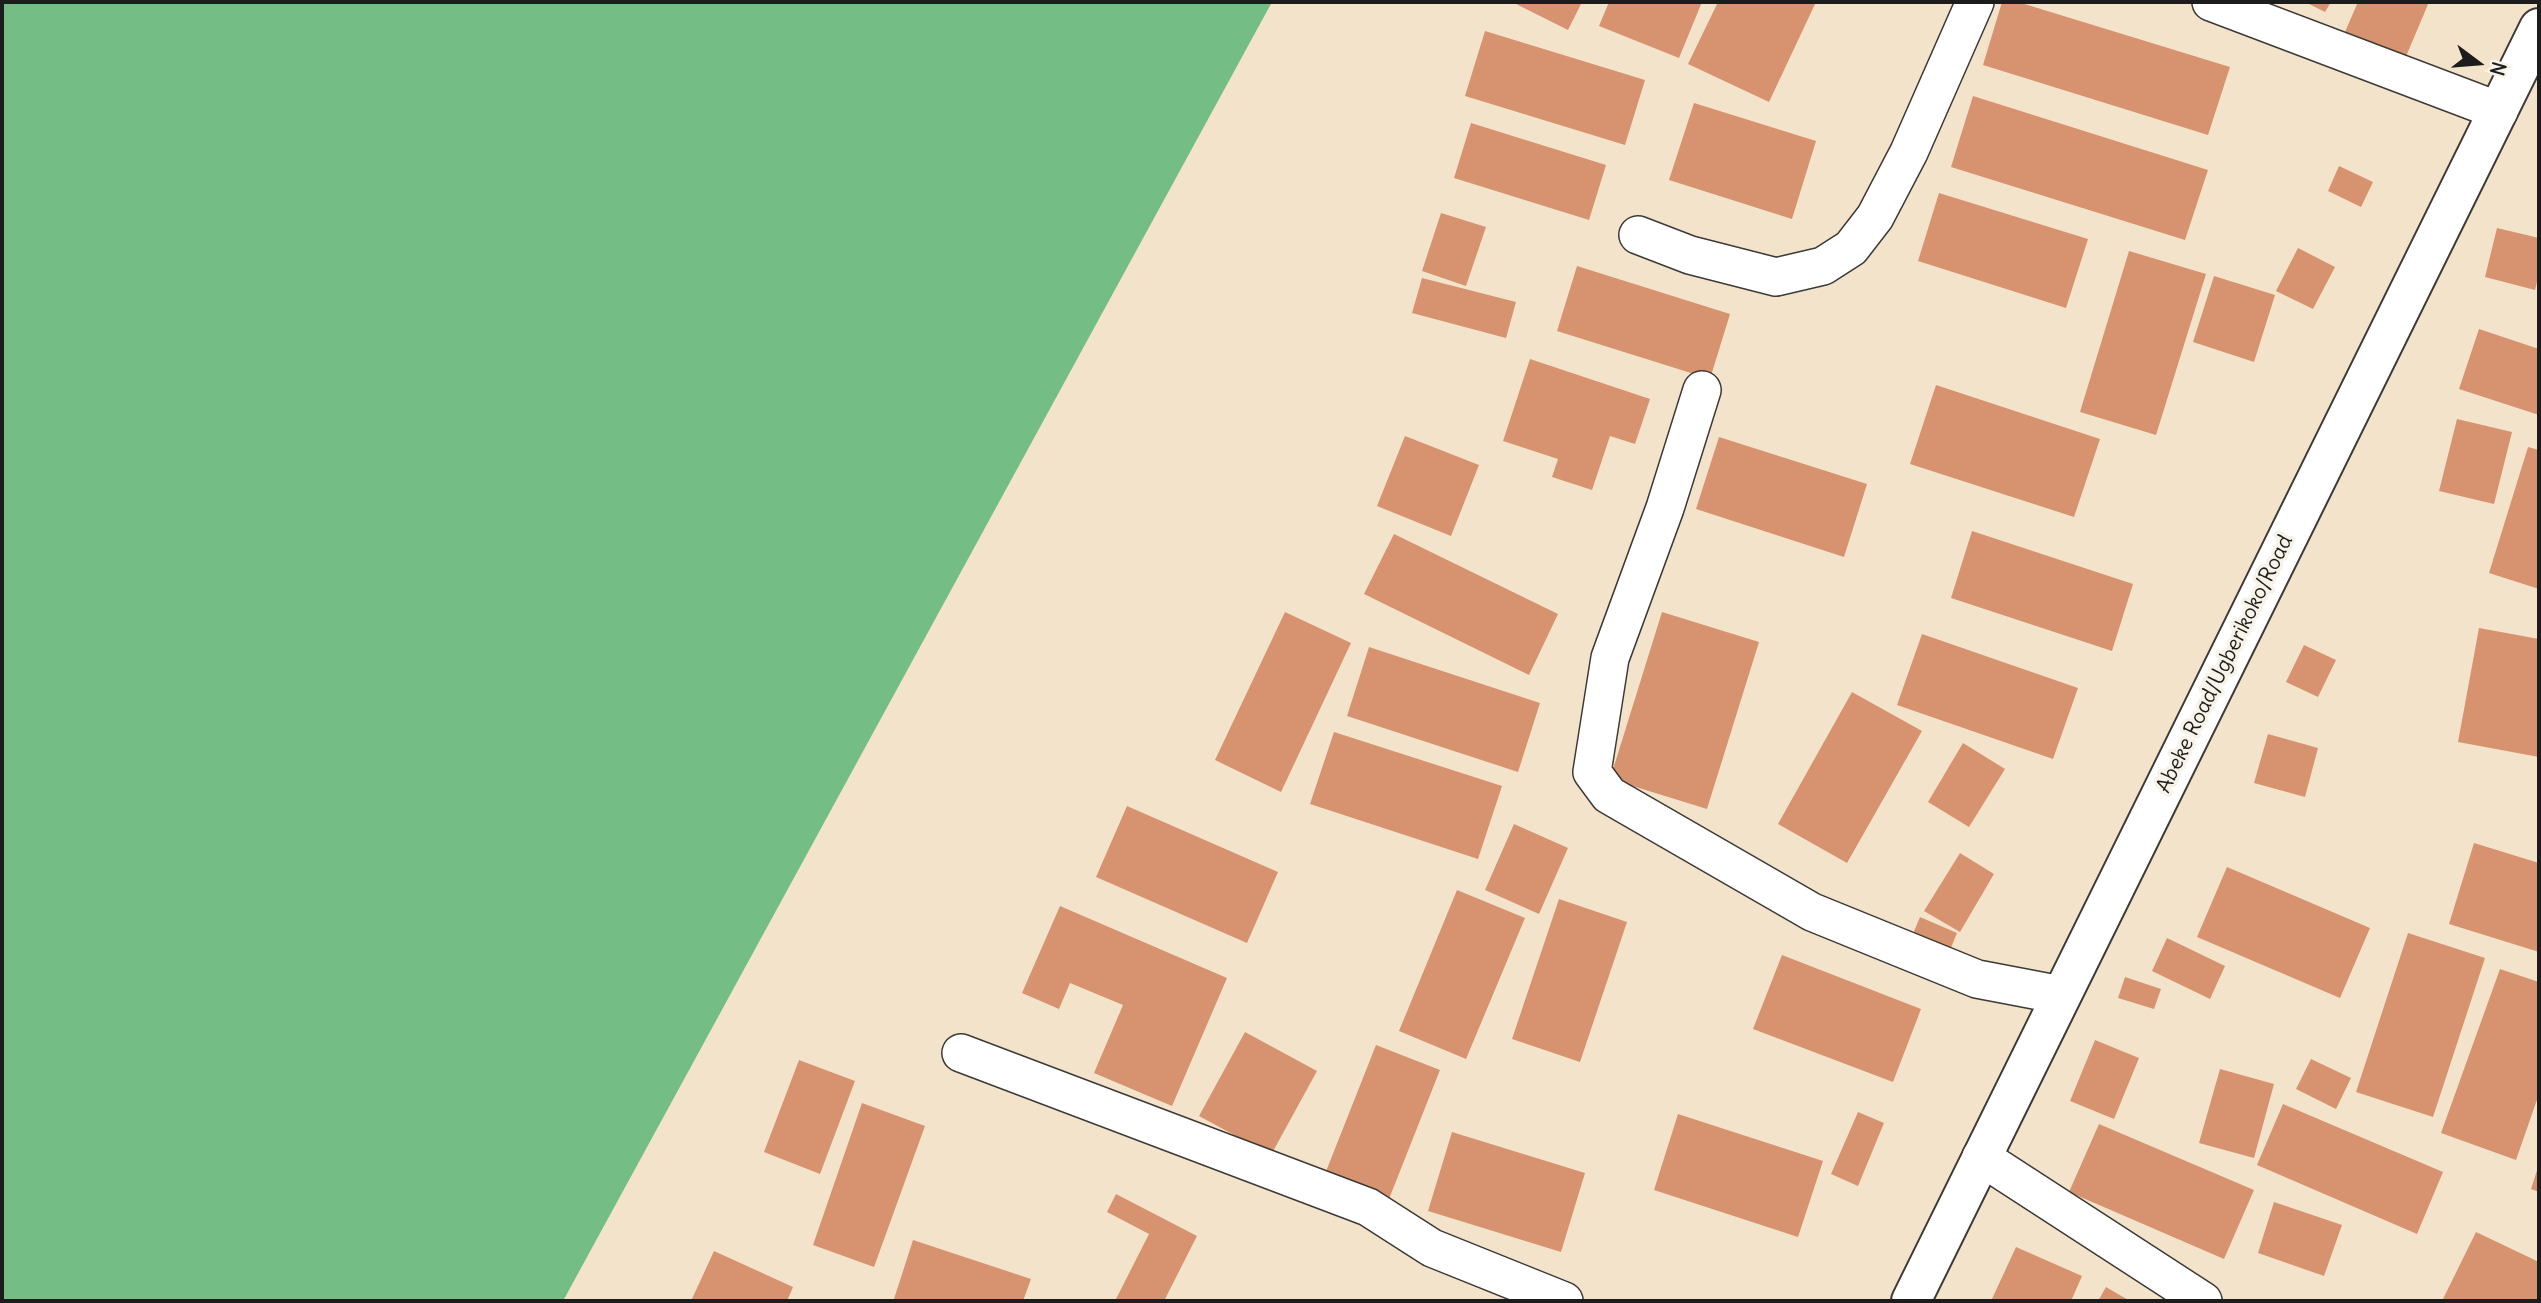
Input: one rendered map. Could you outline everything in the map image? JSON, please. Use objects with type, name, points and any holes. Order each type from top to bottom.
[{"type":"street","points":[[1638,235],[1690,256],[1776,277],[1823,266],[1851,248],[1875,217],[1909,152],[1975,2]]},
{"type":"street","points":[[2211,2],[2498,110]]},
{"type":"street","name":"Abeke Road/Ugberikoko/Road","points":[[1911,1301],[2539,28]]},
{"type":"street","points":[[1702,390],[1665,508],[1610,658],[1592,772],[1609,795],[1812,912],[1976,979],[2061,995]]},
{"type":"street","points":[[961,1052],[1368,1207],[1433,1248],[1564,1301]]},
{"type":"street","points":[[1981,1157],[2203,1301]]},
{"type":"green space","points":[[2,2],[1272,2],[563,1301],[2,1301]]},
{"type":"building","points":[[1512,2],[1582,2],[1568,30]]},
{"type":"building","points":[[1609,2],[1702,2],[1679,58],[1599,26]]},
{"type":"building","points":[[1718,2],[1816,2],[1769,102],[1688,64]]},
{"type":"building","points":[[2002,2],[2018,2],[2230,67],[2208,135],[1983,65]]},
{"type":"building","points":[[2305,2],[2331,2],[2325,12]]},
{"type":"building","points":[[2358,2],[2429,2],[2399,73],[2338,48]]},
{"type":"building","points":[[1485,31],[1645,80],[1625,145],[1465,96]]},
{"type":"building","points":[[1973,96],[2208,170],[2185,240],[1951,167]]},
{"type":"building","points":[[1694,103],[1816,141],[1792,219],[1669,180]]},
{"type":"building","points":[[1471,123],[1606,165],[1589,220],[1454,178]]},
{"type":"building","points":[[2339,166],[2373,182],[2361,207],[2328,191]]},
{"type":"building","points":[[1939,193],[2088,239],[2066,308],[1918,261]]},
{"type":"building","points":[[1441,213],[1486,227],[1466,286],[1422,271]]},
{"type":"building","points":[[2497,228],[2539,238],[2539,274],[2535,290],[2485,277]]},
{"type":"building","points":[[2298,248],[2335,267],[2313,309],[2276,291]]},
{"type":"building","points":[[2129,251],[2206,274],[2156,435],[2080,412]]},
{"type":"building","points":[[1577,266],[1730,314],[1710,379],[1557,331]]},
{"type":"building","points":[[2214,276],[2275,295],[2254,362],[2193,342]]},
{"type":"building","points":[[1422,278],[1516,302],[1506,338],[1412,313]]},
{"type":"building","points":[[2479,329],[2539,349],[2539,415],[2459,389]]},
{"type":"building","points":[[1530,359],[1650,399],[1635,444],[1610,436],[1592,490],[1552,477],[1558,459],[1503,441]]},
{"type":"building","points":[[1936,385],[2100,439],[2074,517],[1910,464]]},
{"type":"building","points":[[2457,419],[2512,432],[2494,504],[2439,491]]},
{"type":"building","points":[[1405,436],[1479,465],[1451,536],[1377,506]]},
{"type":"building","points":[[1719,437],[1867,484],[1844,557],[1696,509]]},
{"type":"building","points":[[2528,447],[2539,450],[2539,589],[2489,573]]},
{"type":"building","points":[[1972,531],[2133,584],[2112,651],[1951,598]]},
{"type":"building","points":[[1394,534],[1558,614],[1529,675],[1364,594]]},
{"type":"building","points":[[1285,612],[1351,643],[1281,792],[1215,760]]},
{"type":"building","points":[[1662,612],[1759,642],[1707,809],[1610,779]]},
{"type":"building","points":[[2479,628],[2539,639],[2539,757],[2458,742]]},
{"type":"building","points":[[1922,634],[2078,688],[2053,759],[1897,705]]},
{"type":"building","points":[[2304,645],[2336,660],[2318,697],[2286,682]]},
{"type":"building","points":[[1369,647],[1540,703],[1518,772],[1347,716]]},
{"type":"building","points":[[1852,692],[1922,731],[1847,863],[1778,824]]},
{"type":"building","points":[[1334,732],[1502,786],[1478,859],[1310,804]]},
{"type":"building","points":[[2268,734],[2318,748],[2305,797],[2254,783]]},
{"type":"building","points":[[1963,743],[2005,769],[1969,827],[1928,802]]},
{"type":"building","points":[[1127,806],[1278,872],[1247,943],[1096,877]]},
{"type":"building","points":[[1514,824],[1568,848],[1539,914],[1485,890]]},
{"type":"building","points":[[2474,843],[2539,863],[2539,952],[2449,924]]},
{"type":"building","points":[[1960,853],[1994,874],[1960,932],[1924,911]]},
{"type":"building","points":[[2227,867],[2370,928],[2340,998],[2197,937]]},
{"type":"building","points":[[1457,890],[1525,918],[1466,1059],[1399,1031]]},
{"type":"building","points":[[1559,899],[1627,922],[1580,1062],[1512,1039]]},
{"type":"building","points":[[1060,906],[1227,978],[1172,1106],[1094,1073],[1123,1005],[1070,983],[1059,1009],[1022,993]]},
{"type":"building","points":[[1920,917],[1957,933],[1948,955],[1910,941]]},
{"type":"building","points":[[2408,933],[2485,958],[2433,1117],[2356,1092]]},
{"type":"building","points":[[2167,938],[2225,966],[2210,999],[2152,971]]},
{"type":"building","points":[[1782,955],[1921,1009],[1893,1082],[1753,1029]]},
{"type":"building","points":[[2500,969],[2539,982],[2539,1094],[2516,1160],[2441,1133]]},
{"type":"building","points":[[2125,977],[2161,989],[2154,1009],[2118,998]]},
{"type":"building","points":[[1245,1032],[1317,1071],[1271,1155],[1199,1116]]},
{"type":"building","points":[[2095,1040],[2139,1058],[2114,1119],[2070,1101]]},
{"type":"building","points":[[1376,1045],[1440,1070],[1387,1204],[1323,1179]]},
{"type":"building","points":[[2311,1059],[2351,1078],[2336,1109],[2296,1089]]},
{"type":"building","points":[[799,1060],[855,1081],[820,1174],[764,1152]]},
{"type":"building","points":[[2220,1069],[2274,1084],[2254,1158],[2199,1143]]},
{"type":"building","points":[[862,1103],[925,1126],[874,1267],[813,1245]]},
{"type":"building","points":[[2283,1104],[2443,1172],[2417,1234],[2257,1165]]},
{"type":"building","points":[[1858,1112],[1884,1123],[1858,1186],[1831,1174]]},
{"type":"building","points":[[1678,1114],[1823,1161],[1798,1237],[1654,1190]]},
{"type":"building","points":[[2099,1124],[2254,1190],[2224,1259],[2069,1192]]},
{"type":"building","points":[[1452,1132],[1585,1173],[1561,1252],[1428,1211]]},
{"type":"building","points":[[2539,1164],[2539,1192],[2531,1189]]},
{"type":"building","points":[[1116,1194],[1197,1236],[1164,1301],[1115,1301],[1149,1234],[1107,1212]]},
{"type":"building","points":[[2274,1202],[2342,1225],[2324,1276],[2258,1253]]},
{"type":"building","points":[[2476,1232],[2539,1262],[2539,1301],[2442,1301]]},
{"type":"building","points":[[913,1240],[1031,1279],[1023,1301],[894,1299]]},
{"type":"building","points":[[2016,1247],[2082,1276],[2071,1301],[1991,1301]]},
{"type":"building","points":[[714,1251],[793,1287],[787,1301],[691,1301]]},
{"type":"building","points":[[2106,1287],[2130,1301],[2098,1301]]}]
